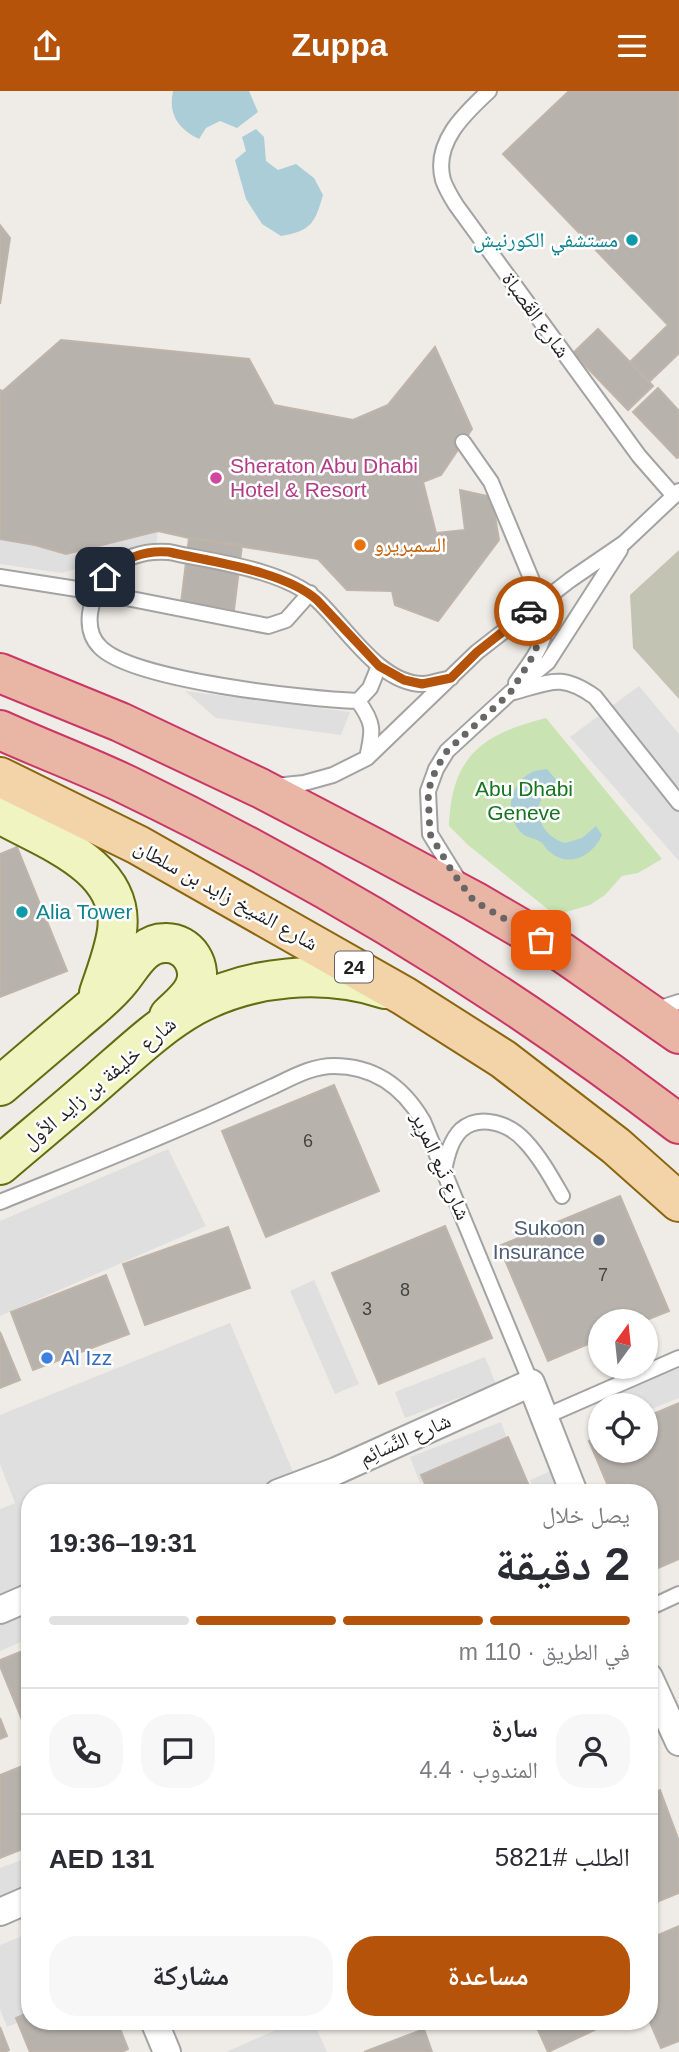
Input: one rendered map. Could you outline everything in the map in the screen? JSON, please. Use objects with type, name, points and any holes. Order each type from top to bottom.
[{"type":"highway","points":[[0,673],[120,722],[260,788],[474,901],[663,1007],[679,1034]]},
{"type":"highway","points":[[0,730],[126,785],[366,912],[512,1002],[679,1124]]},
{"type":"main road","name":"شارع الشيخ زايد بن سلطان","points":[[0,777],[138,845],[404,996],[503,1059],[616,1146],[679,1202]]},
{"type":"main road","points":[[0,814],[72,852],[92,868],[114,900],[118,929],[96,1005]]},
{"type":"main road","points":[[0,1086],[96,1005],[146,949],[152,945],[172,943],[188,952],[196,967],[197,979],[194,989],[143,1043]]},
{"type":"main road","name":"شارع خليفة بن زايد الأول","points":[[0,1165],[168,1023],[194,1006],[223,993],[264,982],[315,977],[345,979],[404,996]]},
{"type":"street","name":"شارع نَبع المرِير","points":[[531,1383],[571,1484]]},
{"type":"street","name":"شارع النَّسَائِم","points":[[302,1484],[531,1383]]},
{"type":"street","points":[[0,1610],[21,1601]]},
{"type":"street","points":[[658,1696],[679,1742]]},
{"type":"street","points":[[0,1912],[21,1903]]},
{"type":"street","points":[[158,2030],[167,2052]]},
{"type":"lane","name":"شارع القَصباة","points":[[260,788],[304,783],[333,775],[367,758],[477,652],[624,543],[676,494],[639,456],[456,205],[443,182],[441,166],[445,144],[456,124],[488,91]]},
{"type":"lane","points":[[463,442],[491,482],[541,602],[545,629],[542,640],[510,693]]},
{"type":"lane","name":"شارع القَصباة","points":[[474,901],[453,873],[430,834],[428,791],[436,769],[447,751],[548,662],[624,543]]},
{"type":"lane","points":[[367,758],[373,731],[370,717],[358,701],[198,682],[114,657],[101,648],[92,636],[90,614],[96,592],[105,577],[118,564],[134,555],[151,551],[169,552],[281,579],[310,593],[333,614],[379,666],[404,680],[422,684],[451,678]]},
{"type":"lane","points":[[0,577],[96,592],[268,627],[286,620],[310,593]]},
{"type":"lane","points":[[358,701],[370,688],[379,666]]},
{"type":"lane","points":[[510,693],[555,681],[569,681],[579,686],[595,697],[679,803]]},
{"type":"lane","name":"شارع نَبع المرِير","points":[[0,1202],[193,1123],[309,1070],[331,1066],[354,1067],[376,1074],[395,1085],[412,1101],[423,1121],[531,1383]]},
{"type":"lane","points":[[444,1170],[449,1148],[462,1130],[480,1121],[501,1124],[524,1139],[562,1196]]},
{"type":"lane","points":[[544,1417],[679,1358]]},
{"type":"lane","points":[[658,1604],[679,1594]]},
{"type":"shaded area","points":[[158,531],[156,546],[62,573],[0,564],[0,539],[66,554]]},
{"type":"shaded area","points":[[679,550],[679,699],[633,648],[630,595]]},
{"type":"shaded area","points":[[639,686],[679,734],[679,861],[570,737]]},
{"type":"shaded area","points":[[185,691],[350,712],[341,735],[216,718]]},
{"type":"shaded area","points":[[168,1149],[206,1226],[0,1316],[0,1221]]},
{"type":"shaded area","points":[[314,1280],[359,1384],[335,1394],[290,1291]]},
{"type":"shaded area","points":[[230,1323],[298,1484],[21,1484],[21,1642],[0,1651],[0,1509],[15,1503],[0,1464],[0,1415]]},
{"type":"shaded area","points":[[485,1357],[496,1384],[405,1418],[395,1392]]},
{"type":"shaded area","points":[[679,1368],[679,1398],[658,1406],[658,1393],[612,1393],[650,1379],[658,1379],[658,1376]]},
{"type":"shaded area","points":[[501,1422],[511,1449],[420,1483],[410,1457]]},
{"type":"shaded area","points":[[555,1469],[561,1484],[532,1484],[530,1480]]},
{"type":"shaded area","points":[[21,1860],[21,1890],[0,1898],[0,1868]]},
{"type":"shaded area","points":[[21,1937],[21,2022],[7,2027],[0,2009],[0,1945]]},
{"type":"shaded area","points":[[276,2030],[317,2030],[327,2052],[226,2052]]},
{"type":"green space","name":"Abu Dhabi Geneve","points":[[546,718],[662,859],[638,873],[622,876],[605,895],[590,905],[555,915],[468,845],[449,826],[456,782],[474,752],[504,732]]},
{"type":"water","points":[[173,91],[249,91],[258,112],[237,128],[220,121],[206,128],[199,139],[185,131],[176,120],[172,107]]},
{"type":"water","points":[[256,129],[264,137],[266,161],[278,170],[296,164],[314,178],[323,195],[314,219],[299,231],[281,236],[262,224],[246,199],[235,160],[246,151],[242,137]]},
{"type":"water","points":[[547,769],[558,782],[542,797],[539,806],[539,815],[547,831],[565,843],[582,838],[596,826],[602,835],[587,854],[580,857],[558,857],[548,851],[541,842],[524,835],[513,820],[511,802],[518,785],[532,772]]},
{"type":"building","name":"مستشفي الكورنيش","points":[[569,91],[679,91],[679,353],[649,382],[630,362],[668,325],[503,154]]},
{"type":"building","points":[[0,225],[10,238],[0,304]]},
{"type":"building","points":[[598,329],[653,386],[628,410],[573,353]]},
{"type":"building","name":"Sheraton Abu Dhabi Hotel & Resort","points":[[61,340],[249,359],[274,405],[353,420],[388,405],[435,347],[472,429],[441,475],[423,482],[436,533],[465,530],[460,490],[492,497],[499,540],[438,621],[395,605],[392,591],[347,590],[318,559],[158,531],[66,554],[0,539],[0,390],[3,391]]},
{"type":"building","points":[[658,388],[679,411],[677,458],[633,412]]},
{"type":"building","points":[[189,538],[242,545],[234,610],[181,603]]},
{"type":"building","name":"Alia Tower","points":[[17,847],[67,971],[0,997],[0,854]]},
{"type":"building","points":[[334,1085],[379,1191],[266,1237],[222,1131]]},
{"type":"building","points":[[620,1196],[669,1311],[658,1315],[658,1309],[588,1309],[588,1344],[548,1361],[499,1246]]},
{"type":"building","points":[[445,1226],[492,1338],[379,1384],[332,1273]]},
{"type":"building","points":[[228,1227],[250,1288],[145,1325],[123,1264]]},
{"type":"building","points":[[106,1275],[129,1334],[33,1370],[11,1312]]},
{"type":"building","points":[[0,1332],[20,1380],[0,1388]]},
{"type":"building","points":[[679,1403],[679,1559],[658,1568],[658,1484],[607,1484],[598,1463],[658,1463],[658,1412]]},
{"type":"building","points":[[508,1437],[528,1484],[425,1484],[421,1475]]},
{"type":"building","points":[[21,1652],[21,1717],[0,1666],[0,1660]]},
{"type":"building","points":[[0,1718],[7,1736],[0,1739]]},
{"type":"building","points":[[21,1767],[21,1850],[0,1858],[0,1775]]},
{"type":"building","points":[[660,1790],[679,1841],[679,1893],[658,1901]]},
{"type":"building","points":[[679,1926],[679,2041],[661,2048],[653,2030],[658,2030],[658,1935]]},
{"type":"building","points":[[21,2016],[21,2030],[121,2030],[128,2049],[122,2052],[30,2052],[16,2018]]},
{"type":"building","points":[[0,2027],[9,2050],[5,2052],[0,2052]]},
{"type":"building","points":[[424,2030],[432,2052],[364,2052]]},
{"type":"building","points":[[538,2030],[594,2030],[548,2052]]},
{"type":"way so far","points":[[529,611],[541,602],[545,619],[542,640],[510,693],[447,751],[436,769],[428,791],[430,834],[453,873],[474,901],[541,940]]},
{"type":"place","name":"مستشفي الكورنيش","points":[[632,240]]},
{"type":"place","name":"Sheraton Abu Dhabi Hotel & Resort","points":[[216,478]]},
{"type":"place","name":"السمبريرو","points":[[360,545]]},
{"type":"place","name":"Alia Tower","points":[[22,912]]},
{"type":"place","name":"Sukoon Insurance","points":[[599,1240]]},
{"type":"place","name":"Al Izz","points":[[47,1358]]},
{"type":"route","points":[[105,577],[118,564],[134,555],[151,551],[169,552],[281,579],[310,593],[333,614],[379,666],[404,680],[422,684],[451,678],[477,652],[529,611]]}]
